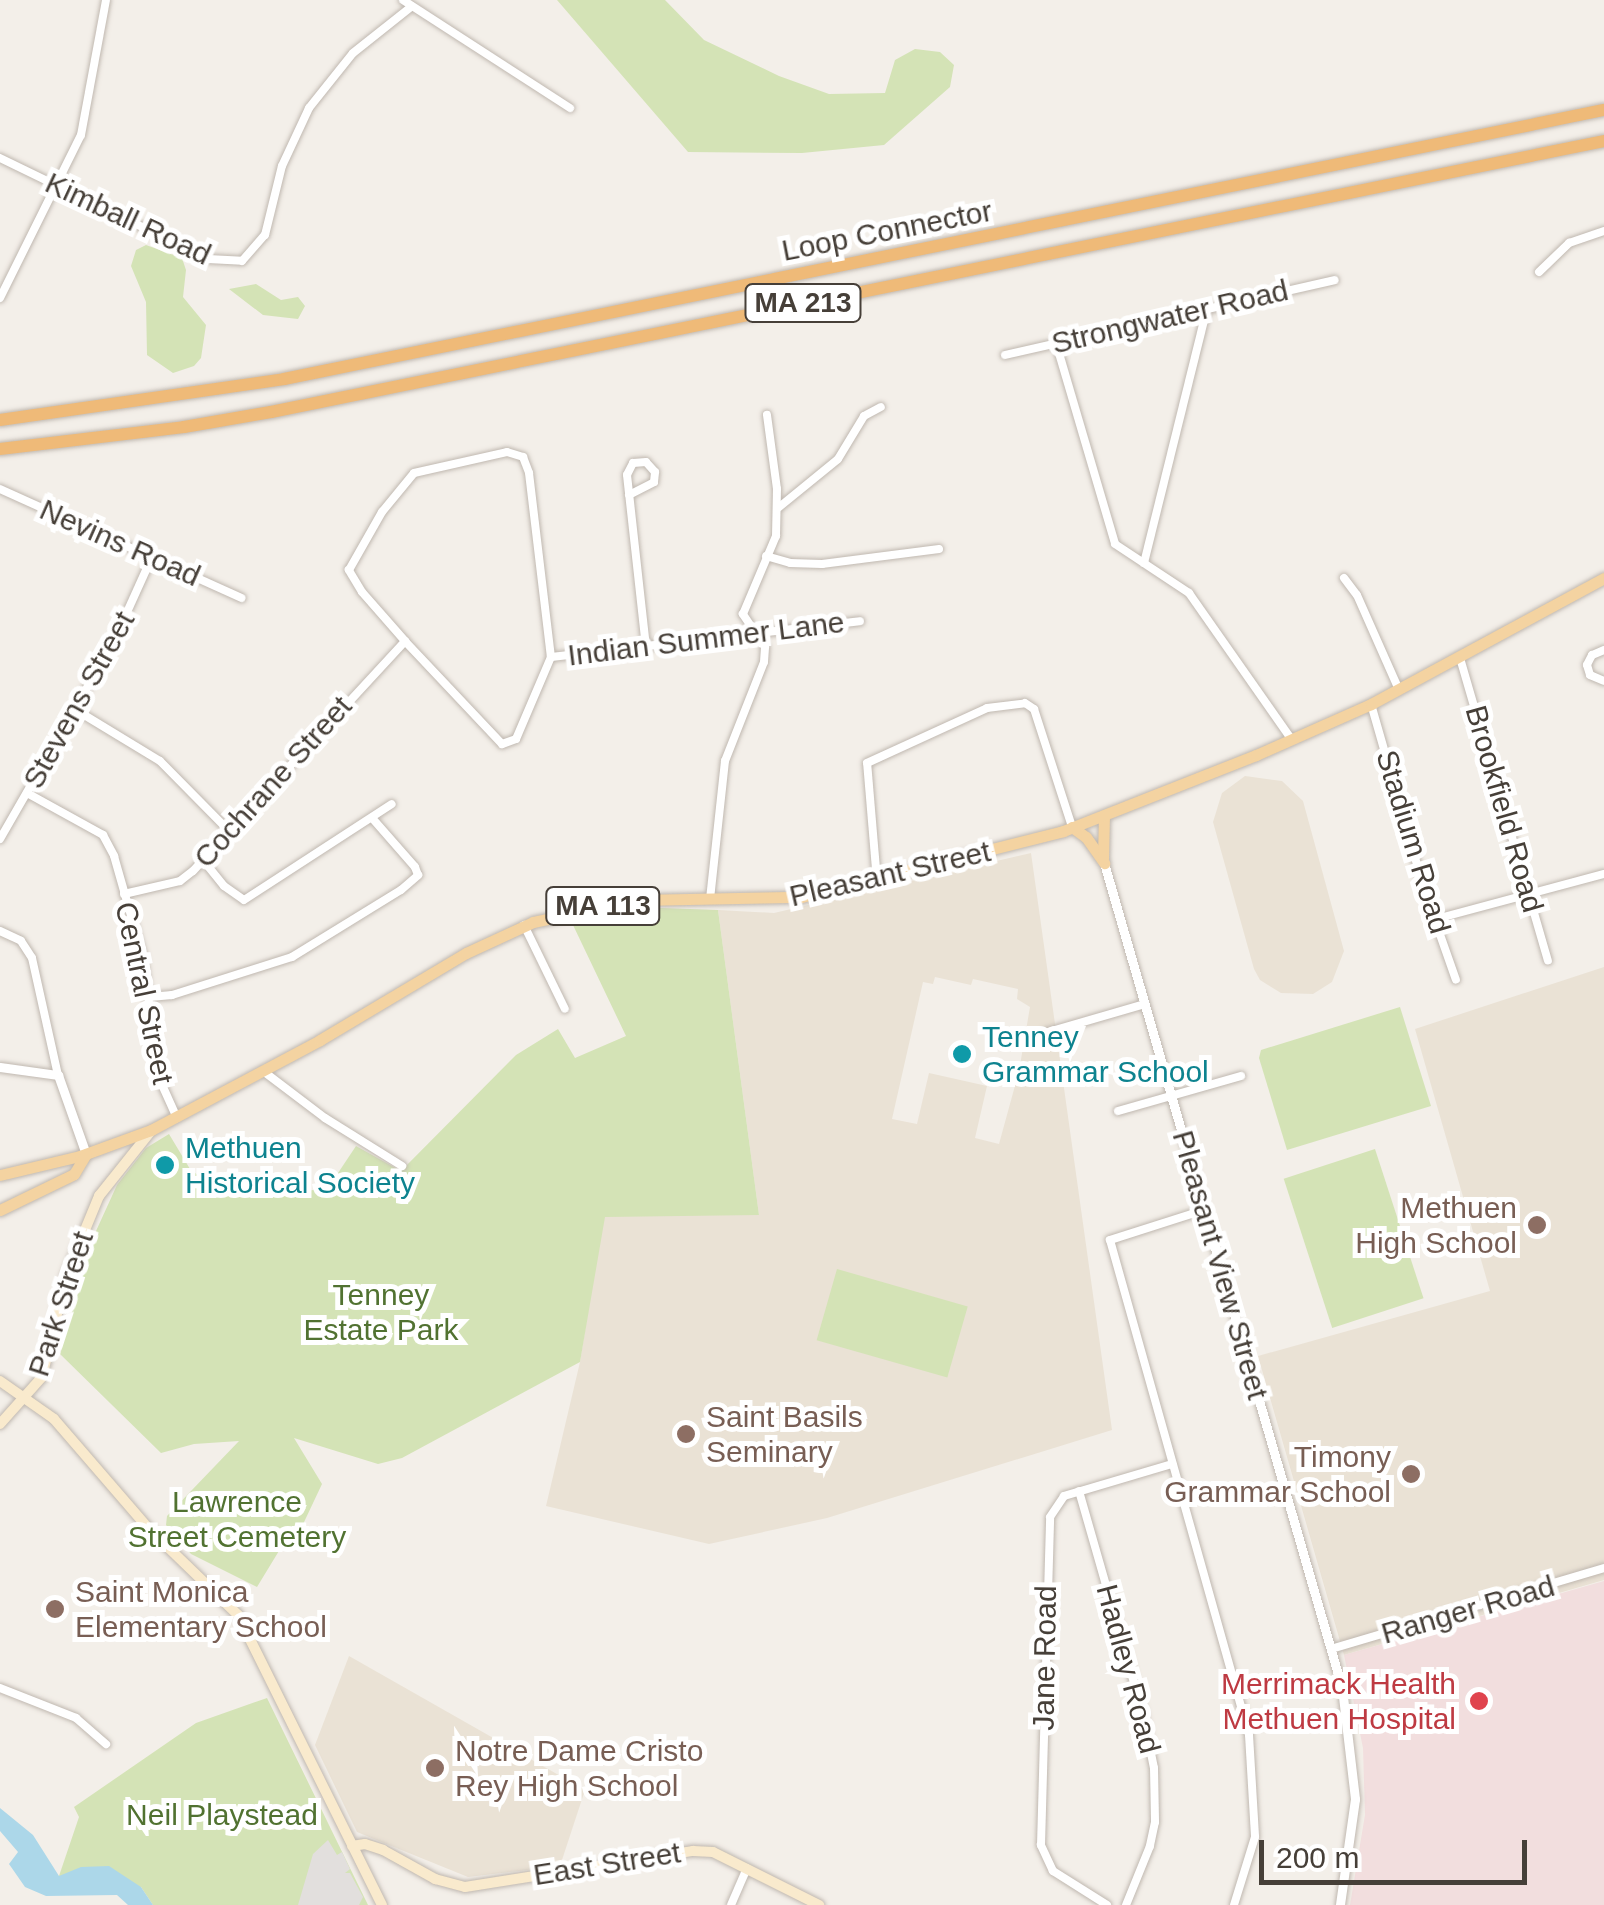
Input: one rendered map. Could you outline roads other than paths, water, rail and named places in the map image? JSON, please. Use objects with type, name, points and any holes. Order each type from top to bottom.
[{"type":"highway","name":"Loop Connector","points":[[0,417],[94,410],[301,375],[1604,110]]},
{"type":"highway","name":"Loop Connector","points":[[0,449],[184,427],[271,412],[1604,142]]},
{"type":"main road","name":"Pleasant Street","points":[[0,1174],[86,1154],[152,1130],[264,1071],[466,953],[524,925],[638,900],[802,897],[878,881],[1072,827],[1292,740],[1371,704],[1604,578]]},
{"type":"main road","points":[[1104,816],[1104,863]]},
{"type":"main road","points":[[1072,827],[1086,836],[1104,863]]},
{"type":"main road","name":"Park Street","points":[[0,1424],[14,1404],[27,1396],[46,1364],[80,1237],[100,1196],[152,1130]]},
{"type":"main road","name":"MA 113","points":[[0,1210],[74,1174],[86,1154]]},
{"type":"main road","points":[[0,1381],[27,1396],[72,1439],[152,1534],[238,1615],[264,1660],[382,1905]]},
{"type":"main road","name":"East Street","points":[[352,1846],[366,1844],[435,1879],[465,1886],[694,1851],[730,1857],[819,1905]]},
{"type":"main road","points":[[362,1867],[391,1854]]},
{"type":"street","points":[[0,298],[87,114],[106,0]]},
{"type":"street","points":[[403,0],[570,108]]},
{"type":"street","name":"Kimball Road","points":[[0,158],[208,259],[242,261],[265,235],[282,166],[309,108],[353,53],[412,6]]},
{"type":"street","points":[[1539,272],[1569,242],[1604,231]]},
{"type":"street","name":"Strongwater Road","points":[[1005,354],[1335,280]]},
{"type":"street","points":[[1144,563],[1207,309]]},
{"type":"street","points":[[1056,343],[1110,533],[1122,551],[1189,592],[1292,740]]},
{"type":"street","points":[[778,508],[838,459],[864,416],[881,407]]},
{"type":"street","points":[[710,899],[725,761],[764,662],[765,647],[743,614],[776,536],[778,508],[767,415]]},
{"type":"street","points":[[507,452],[523,457],[529,473],[551,657],[516,740],[502,744],[405,642],[350,576],[354,559],[390,500],[414,472],[507,452]]},
{"type":"street","points":[[629,495],[654,482],[651,464],[642,460],[630,466],[629,495],[646,646]]},
{"type":"street","name":"Nevins Road","points":[[0,489],[241,598]]},
{"type":"street","points":[[766,556],[790,563],[822,564],[940,549]]},
{"type":"street","name":"Stevens Street","points":[[0,839],[122,625],[152,558]]},
{"type":"street","points":[[1344,578],[1357,595],[1399,690]]},
{"type":"street","name":"Indian Summer Lane","points":[[551,657],[860,621]]},
{"type":"street","name":"Cochrane Street","points":[[124,894],[180,881],[204,860],[405,642]]},
{"type":"street","points":[[1604,650],[1592,655],[1587,664],[1590,675],[1604,681]]},
{"type":"street","name":"Brookfield Road","points":[[1460,658],[1548,960]]},
{"type":"street","points":[[878,881],[866,763],[987,708],[1024,703],[1034,709],[1072,827]]},
{"type":"street","name":"Stadium Road","points":[[1371,704],[1456,980]]},
{"type":"street","points":[[76,710],[160,761],[229,831]]},
{"type":"street","name":"Central Street","points":[[27,793],[103,835],[124,894],[150,997],[159,1078],[177,1118]]},
{"type":"street","points":[[204,860],[224,886],[244,900],[392,804]]},
{"type":"street","points":[[150,997],[172,995],[292,958],[418,875],[373,819]]},
{"type":"street","name":"Pleasant View Street","points":[[1104,863],[1345,1706],[1355,1777],[1351,1843],[1340,1905]]},
{"type":"street","points":[[1436,919],[1604,874]]},
{"type":"street","points":[[524,925],[565,1009]]},
{"type":"street","points":[[0,931],[21,941],[30,952],[63,1097],[86,1154]]},
{"type":"street","points":[[1045,1034],[1145,1004]]},
{"type":"street","points":[[0,1067],[58,1076]]},
{"type":"street","points":[[264,1071],[325,1118],[402,1166]]},
{"type":"street","points":[[1118,1110],[1241,1076]]},
{"type":"street","points":[[1204,1210],[1110,1240],[1253,1756],[1255,1837],[1234,1905]]},
{"type":"street","points":[[1079,1491],[1172,1464]]},
{"type":"street","name":"Jane Road","points":[[1079,1491],[1057,1502],[1048,1526],[1041,1845],[1053,1871],[1107,1905]]},
{"type":"street","name":"Hadley Road","points":[[1079,1491],[1143,1714],[1154,1768],[1150,1846],[1126,1905]]},
{"type":"street","name":"Ranger Road","points":[[1331,1650],[1604,1568]]},
{"type":"street","points":[[0,1688],[76,1718],[106,1744]]},
{"type":"street","points":[[732,1904],[748,1866]]},
{"type":"water","points":[[0,1808],[33,1835],[59,1876],[81,1867],[109,1866],[141,1887],[153,1905],[128,1905],[117,1895],[46,1896],[25,1887],[9,1864],[18,1852],[0,1831]]},
{"type":"place","name":"Tenney Grammar School","points":[[962,1054]]},
{"type":"place","name":"Methuen Historical Society","points":[[165,1165]]},
{"type":"place","name":"Methuen High School","points":[[1537,1225]]},
{"type":"place","name":"Saint Basils Seminary","points":[[686,1434]]},
{"type":"place","name":"Timony Grammar School","points":[[1411,1474]]},
{"type":"place","name":"Saint Monica Elementary School","points":[[55,1609]]},
{"type":"place","name":"Merrimack Health Methuen Hospital","points":[[1479,1701]]},
{"type":"place","name":"Notre Dame Cristo Rey High School","points":[[435,1768]]},
{"type":"park label","name":"Tenney Estate Park","points":[[381,1312]]},
{"type":"park label","name":"Lawrence Street Cemetery","points":[[237,1519]]},
{"type":"park label","name":"Neil Playstead","points":[[222,1815]]}]
